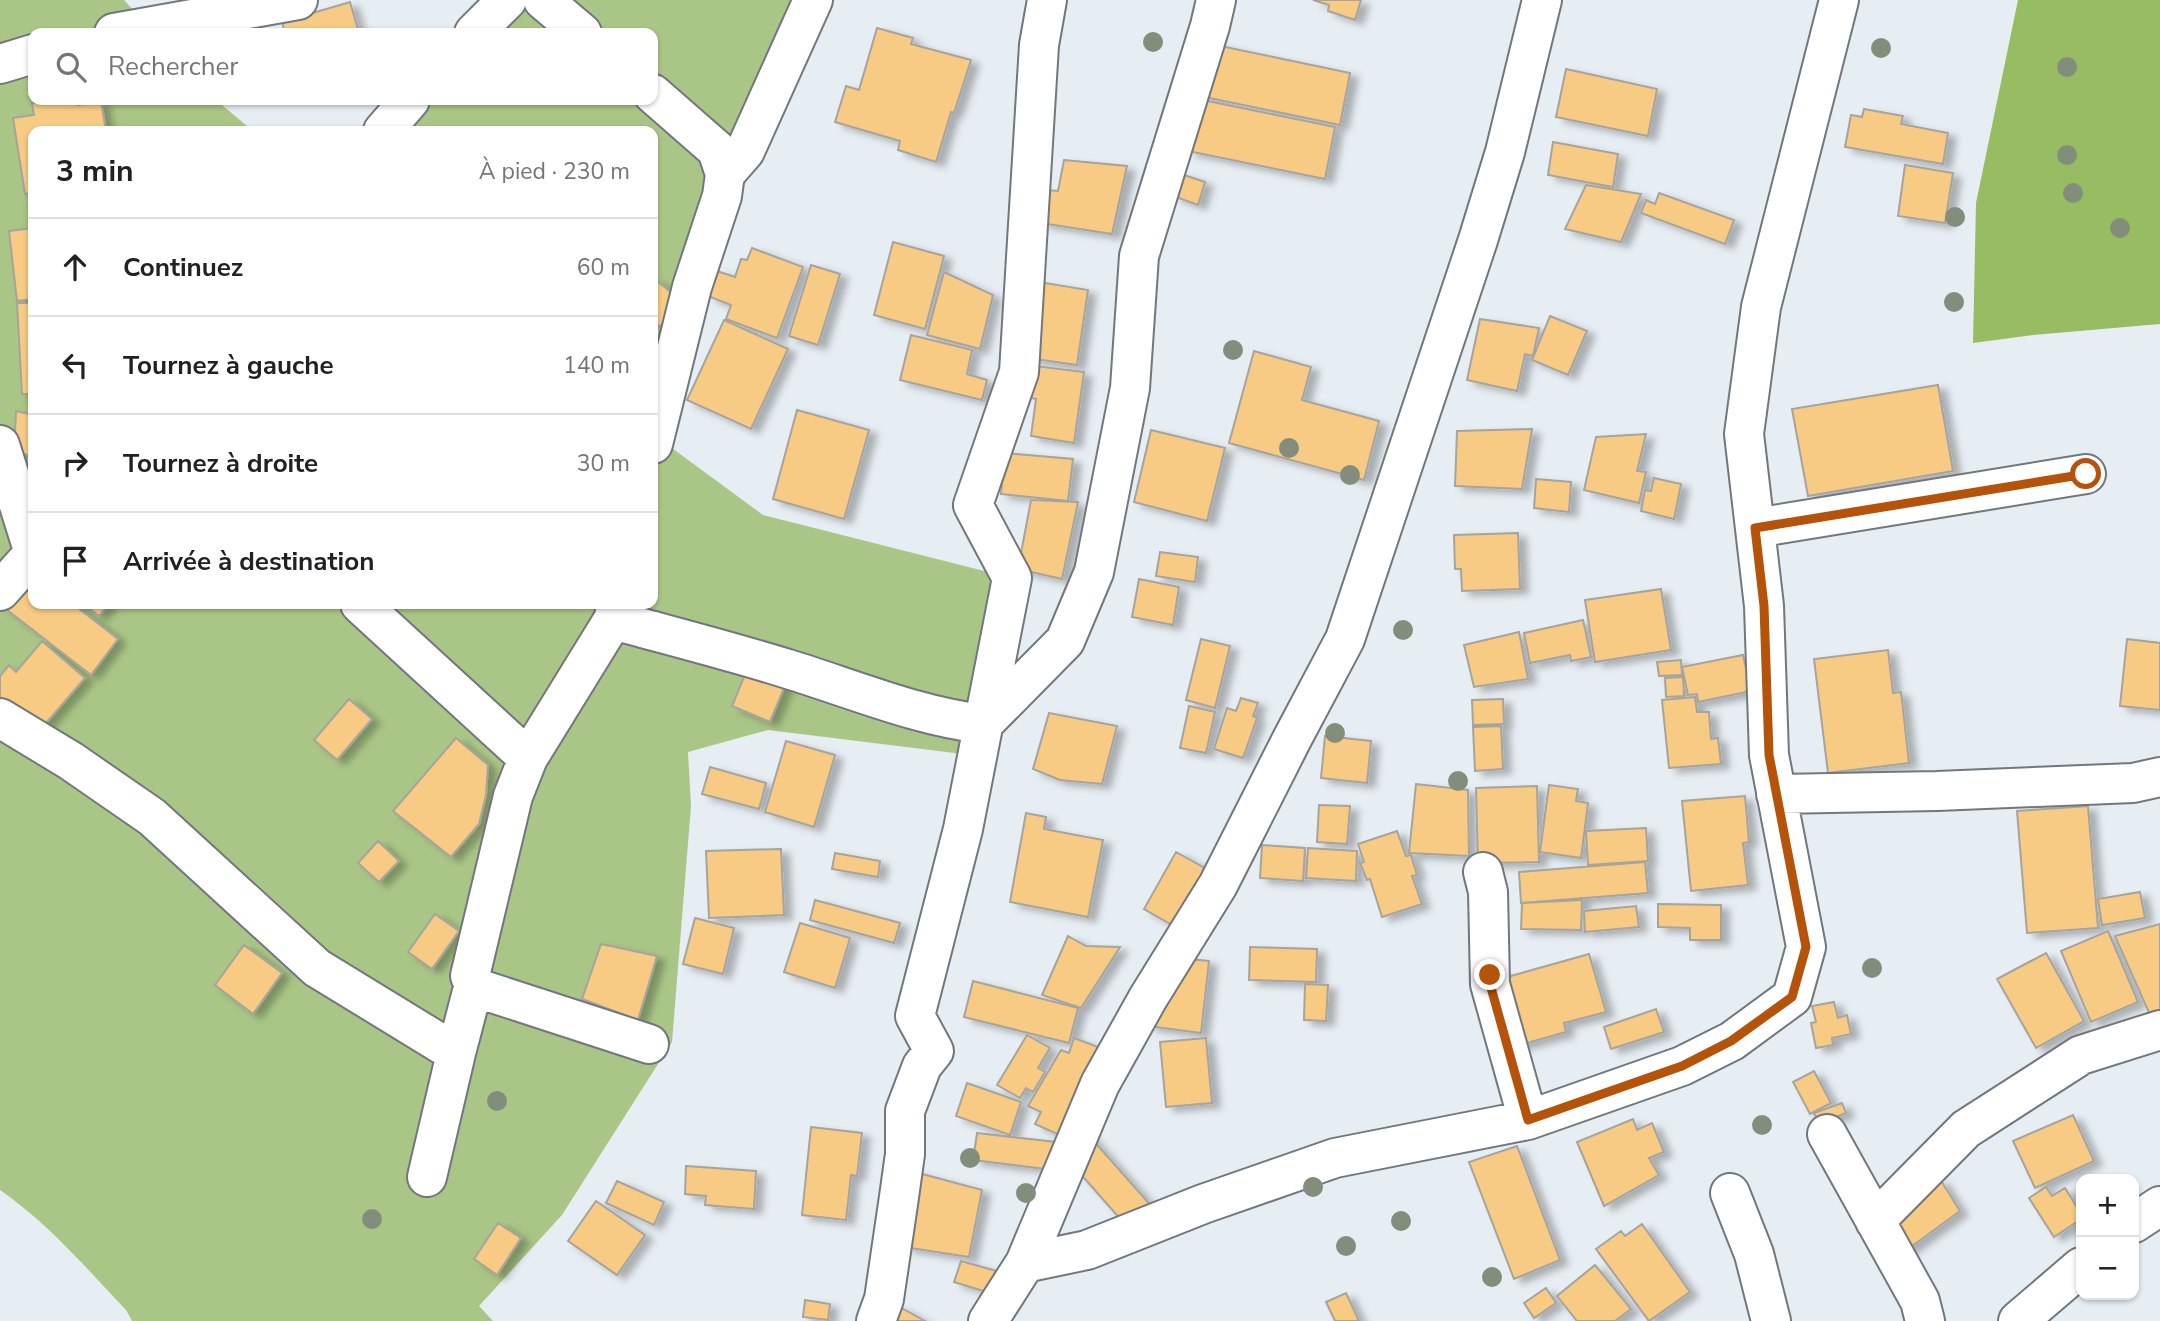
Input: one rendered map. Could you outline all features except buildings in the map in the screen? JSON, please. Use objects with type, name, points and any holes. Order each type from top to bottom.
[{"type":"street","points":[[142,28],[298,0]]},
{"type":"street","points":[[479,28],[507,0]]},
{"type":"street","points":[[543,0],[576,28]]},
{"type":"street","points":[[725,174],[745,151],[813,0]]},
{"type":"street","points":[[876,1321],[884,1299],[905,1154],[905,1111],[922,1066],[934,1051],[915,1016],[963,829],[1012,578],[974,505],[1019,372],[1039,45],[1047,0]]},
{"type":"street","points":[[984,724],[1065,641],[1094,572],[1130,388],[1139,256],[1216,0]]},
{"type":"street","points":[[988,1321],[1026,1263],[1100,1084],[1148,998],[1218,885],[1345,639],[1478,240],[1505,152],[1542,0]]},
{"type":"street","points":[[1026,1263],[1087,1250],[1203,1204],[1335,1158],[1528,1120],[1682,1066],[1731,1041],[1792,997],[1806,947],[1769,755],[1764,606],[1744,435],[1761,307],[1839,0]]},
{"type":"street","points":[[0,64],[28,56]]},
{"type":"street","points":[[658,98],[717,150],[725,174],[722,196],[692,287],[658,424]]},
{"type":"street","points":[[387,126],[406,105]]},
{"type":"street","points":[[0,445],[28,536]]},
{"type":"street","points":[[1755,528],[2086,474]]},
{"type":"street","points":[[0,591],[28,558]]},
{"type":"street","points":[[365,609],[528,758]]},
{"type":"street","points":[[649,1044],[483,990],[474,984],[470,976],[513,796],[528,758],[615,612],[843,689],[921,712],[984,724]]},
{"type":"street","points":[[0,718],[71,761],[152,817],[317,968],[456,1053]]},
{"type":"street","points":[[1776,794],[2133,783],[2160,777]]},
{"type":"street","points":[[1483,872],[1488,892],[1490,984],[1528,1120]]},
{"type":"street","points":[[426,1177],[474,984]]},
{"type":"street","points":[[1875,1221],[1966,1129],[2081,1055],[2160,1030]]},
{"type":"street","points":[[1827,1134],[1920,1301],[1925,1321]]},
{"type":"street","points":[[1730,1194],[1754,1254],[1771,1321]]},
{"type":"street","points":[[2139,1220],[2160,1206]]},
{"type":"street","points":[[2018,1321],[2076,1271]]},
{"type":"green space","points":[[0,0],[124,0],[149,28],[28,28],[28,105],[222,105],[247,126],[28,126],[28,609],[658,609],[658,126],[387,126],[405,105],[658,105],[658,28],[478,28],[505,0],[818,0],[747,152],[661,440],[763,515],[1012,578],[979,756],[768,730],[688,752],[691,806],[672,1042],[562,1215],[479,1306],[493,1321],[132,1321],[126,1310],[66,1247],[0,1190]]},
{"type":"green space","points":[[2018,0],[2160,0],[2160,324],[1973,343],[1976,203]]},
{"type":"route","points":[[1490,975],[1490,984],[1528,1120],[1682,1066],[1731,1041],[1792,997],[1806,947],[1769,755],[1764,606],[1755,528],[2086,474]]}]
